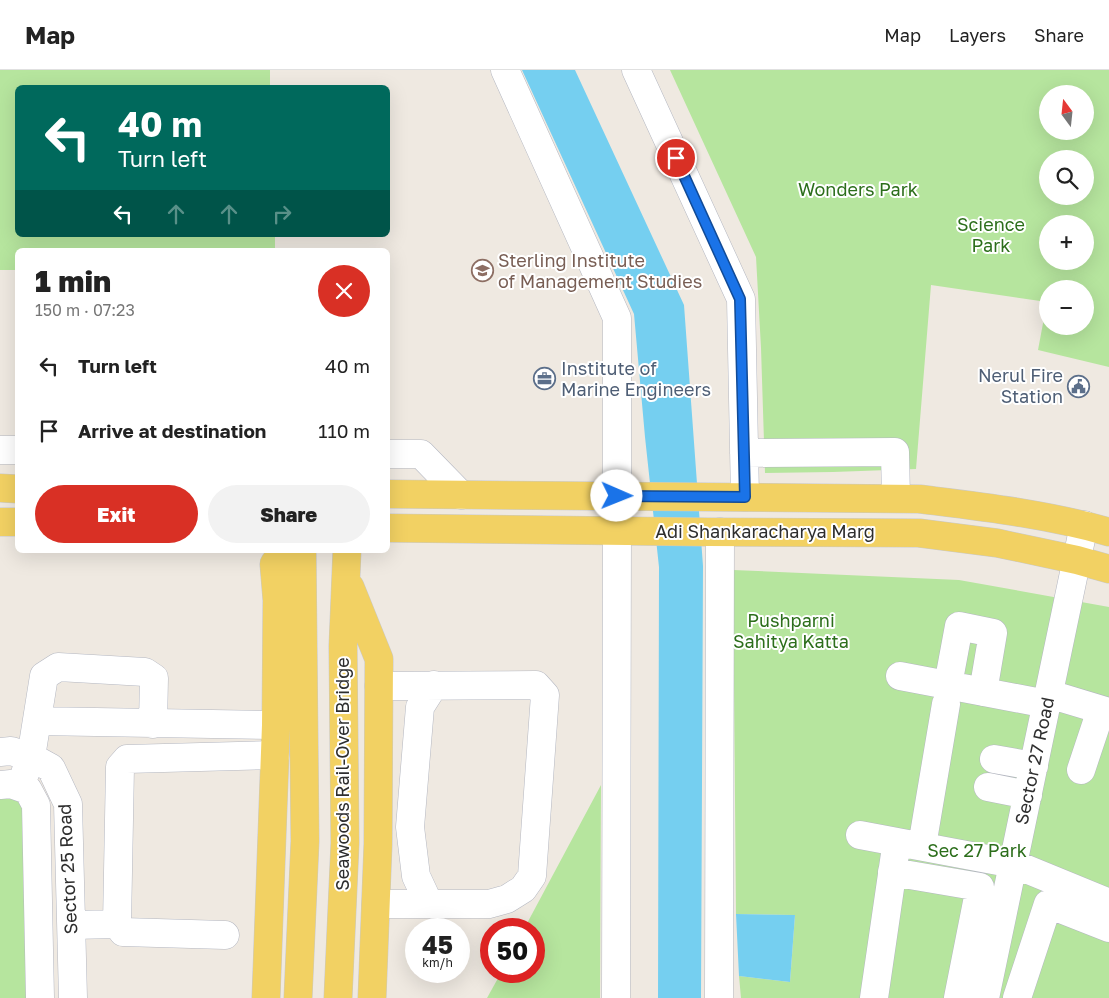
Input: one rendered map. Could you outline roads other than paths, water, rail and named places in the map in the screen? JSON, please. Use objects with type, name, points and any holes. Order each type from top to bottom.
[{"type":"main road","points":[[0,488],[15,489]]},
{"type":"main road","name":"Adi Shankaracharya Marg","points":[[390,494],[919,499],[1002,510],[1096,528]]},
{"type":"main road","points":[[0,522],[15,522]]},
{"type":"main road","name":"Adi Shankaracharya Marg","points":[[390,528],[919,533],[997,543],[1077,560],[1109,569]]},
{"type":"main road","points":[[266,998],[276,725],[277,600],[274,564],[282,553]]},
{"type":"main road","points":[[298,998],[305,840],[302,553]]},
{"type":"main road","name":"Seawoods Rail-Over Bridge","points":[[338,998],[344,843],[343,646],[347,553]]},
{"type":"main road","points":[[346,579],[379,659],[378,844],[372,998]]},
{"type":"street","points":[[504,70],[617,318],[625,496]]},
{"type":"street","points":[[636,70],[740,299],[745,497]]},
{"type":"street","points":[[0,450],[15,450]]},
{"type":"street","points":[[744,453],[895,452],[896,498]]},
{"type":"street","points":[[390,454],[421,454],[461,494]]},
{"type":"street","name":"Sector 27 Road","points":[[986,994],[1077,560],[1096,528]]},
{"type":"street","points":[[616,998],[626,530]]},
{"type":"street","points":[[713,532],[719,998]]},
{"type":"street","points":[[874,998],[892,872],[910,844],[947,695],[959,626],[994,633],[983,692]]},
{"type":"street","points":[[10,786],[31,757],[44,676],[58,667],[145,672],[154,678],[153,724]]},
{"type":"street","points":[[900,676],[947,695],[983,692],[1048,699],[1105,711],[1081,770]]},
{"type":"street","points":[[429,904],[416,876],[410,827],[420,707],[434,685]]},
{"type":"street","points":[[376,904],[489,904],[507,899],[522,889],[532,876],[545,695],[536,685],[379,686]]},
{"type":"street","points":[[37,722],[276,725]]},
{"type":"street","name":"Sector 25 Road","points":[[0,752],[11,751],[31,757],[51,768],[68,804],[73,998]]},
{"type":"street","points":[[225,936],[123,932],[116,924],[120,767],[127,759],[275,755]]},
{"type":"street","points":[[994,759],[1034,766]]},
{"type":"street","name":"Sector 25 Road","points":[[10,786],[28,790],[36,805],[40,998]]},
{"type":"street","points":[[988,787],[1028,794]]},
{"type":"street","points":[[860,835],[1014,864],[1109,903]]},
{"type":"street","points":[[892,872],[980,887],[958,998]]},
{"type":"street","points":[[986,994],[1015,998],[1048,904],[1109,928]]},
{"type":"street","points":[[72,925],[116,924]]},
{"type":"water","points":[[522,70],[575,70],[684,305],[703,566],[701,998],[658,998],[659,567],[634,314]]},
{"type":"water","points":[[736,914],[795,915],[790,982],[739,976]]},
{"type":"place","name":"Sterling Institute of Management Studies","points":[[482,271]]},
{"type":"place","name":"Institute of Marine Engineers","points":[[545,379]]},
{"type":"place","name":"Nerul Fire Station","points":[[1079,386]]},
{"type":"park label","name":"Wonders Park","points":[[858,190]]},
{"type":"park label","name":"Science Park","points":[[991,235]]},
{"type":"park label","name":"Pushparni Sahitya Katta","points":[[791,631]]},
{"type":"park label","name":"Sec 27 Park","points":[[977,851]]}]
